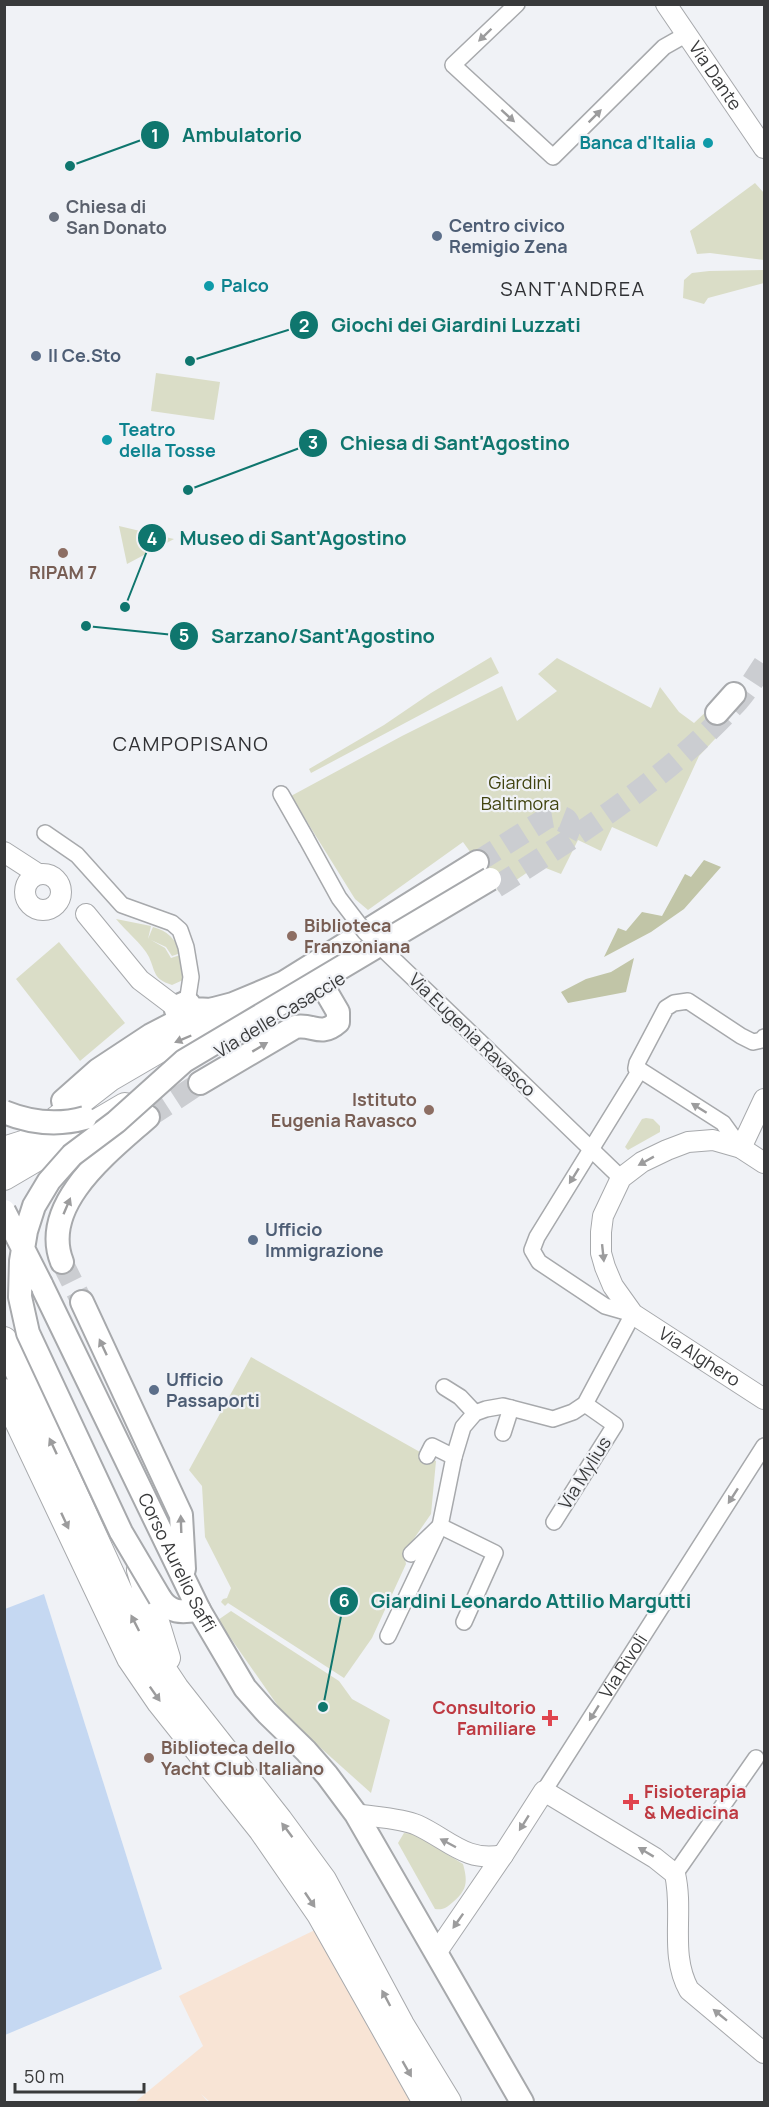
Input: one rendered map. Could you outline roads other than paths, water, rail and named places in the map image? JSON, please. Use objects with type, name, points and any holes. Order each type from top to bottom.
[{"type":"highway","points":[[4,1150],[26,1143],[110,1078],[158,1050],[207,1029],[259,1016]]},
{"type":"highway","points":[[4,1177],[190,1071]]},
{"type":"highway","points":[[176,1689],[132,1542],[34,1328],[29,1297],[29,1264],[34,1232],[51,1196],[77,1162],[190,1071]]},
{"type":"highway","points":[[4,1340],[144,1641],[176,1689],[323,1880],[401,2025],[448,2103]]},
{"type":"highway","points":[[4,1392],[130,1658],[160,1702],[262,1830],[320,1914],[426,2103]]},
{"type":"main road","points":[[717,713],[734,694]]},
{"type":"main road","points":[[4,1144],[32,1130],[98,1070],[190,1011],[233,1004],[283,983],[486,874]]},
{"type":"main road","points":[[199,1610],[177,1612],[169,1609],[160,1598],[121,1532],[28,1333],[20,1297],[20,1270],[26,1231],[34,1206],[49,1181],[72,1155],[190,1071],[259,1016],[402,931],[486,874]]},
{"type":"main road","name":"Via delle Casaccie","points":[[190,1071],[322,990],[486,874]]},
{"type":"main road","points":[[4,1112],[46,1123],[78,1120],[301,1025],[318,1031],[338,1022],[338,1012],[322,990],[283,983]]},
{"type":"main road","points":[[62,1262],[57,1243],[66,1205],[97,1163],[148,1117]]},
{"type":"main road","name":"Corso Aurelio Saffi","points":[[4,1211],[199,1610],[245,1688],[320,1767],[356,1814],[522,2103]]},
{"type":"main road","points":[[82,1302],[181,1515],[186,1582]]},
{"type":"street","points":[[517,4],[453,65],[554,157],[664,47],[687,34]]},
{"type":"street","name":"Via Dante","points":[[666,4],[765,148]]},
{"type":"street","name":"Via Eugenia Ravasco","points":[[281,794],[339,898],[365,932],[621,1178]]},
{"type":"street","points":[[45,833],[77,855],[122,905],[172,923],[180,930],[191,977],[190,1011]]},
{"type":"street","points":[[4,853],[32,881]]},
{"type":"street","points":[[59,896],[46,910],[34,908],[26,899],[32,881],[44,874],[54,878],[59,896],[86,914],[140,980],[190,1011]]},
{"type":"street","points":[[741,1148],[723,1123],[636,1068],[637,1063],[666,1008],[674,1003],[688,1001],[753,1042],[765,1037]]},
{"type":"street","points":[[633,1314],[605,1306],[539,1262],[532,1251],[537,1237],[640,1070]]},
{"type":"street","points":[[741,1148],[765,1099]]},
{"type":"street","points":[[633,1314],[613,1286],[605,1268],[602,1252],[603,1216],[621,1178],[642,1162],[688,1142],[713,1140],[741,1148],[765,1163]]},
{"type":"street","points":[[388,1636],[440,1526],[454,1457],[463,1427],[475,1413],[503,1406],[553,1419],[573,1413],[585,1404],[633,1314]]},
{"type":"street","name":"Via Alghero","points":[[633,1314],[765,1399]]},
{"type":"street","points":[[444,1387],[460,1397],[475,1413]]},
{"type":"street","name":"Via Mylius","points":[[554,1522],[615,1425],[585,1404]]},
{"type":"street","points":[[503,1433],[510,1408]]},
{"type":"street","points":[[427,1456],[432,1446],[454,1457]]},
{"type":"street","name":"Via Rivoli","points":[[503,1855],[765,1446]]},
{"type":"street","points":[[411,1554],[440,1526]]},
{"type":"street","points":[[440,1526],[495,1553],[464,1622]]},
{"type":"street","points":[[756,1758],[675,1874],[678,1960],[682,1978],[689,1990],[765,2053]]},
{"type":"street","points":[[544,1791],[655,1858],[675,1874]]},
{"type":"street","points":[[356,1814],[416,1825],[478,1857],[490,1858],[503,1855]]},
{"type":"street","points":[[436,1953],[503,1855]]},
{"type":"water","points":[[44,1594],[162,1969],[5,2035],[5,1609]]},
{"type":"tunnel","points":[[496,887],[592,824],[683,755],[738,701],[764,664]]},
{"type":"tunnel","points":[[477,862],[547,818],[559,816],[566,819],[569,830],[558,848]]},
{"type":"tunnel","points":[[148,1117],[200,1083]]},
{"type":"tunnel","points":[[62,1262],[82,1302]]},
{"type":"place","name":"Banca d'Italia","points":[[708,143]]},
{"type":"place","name":"Ambulatorio","points":[[70,166]]},
{"type":"place","name":"Chiesa di San Donato","points":[[54,217]]},
{"type":"place","name":"Centro civico Remigio Zena","points":[[437,236]]},
{"type":"place","name":"Palco","points":[[209,286]]},
{"type":"place","name":"Il Ce.Sto","points":[[36,356]]},
{"type":"place","name":"Giochi dei Giardini Luzzati","points":[[190,361]]},
{"type":"place","name":"Teatro della Tosse","points":[[107,440]]},
{"type":"place","name":"Chiesa di Sant'Agostino","points":[[188,490]]},
{"type":"place","name":"RIPAM 7","points":[[63,553]]},
{"type":"place","name":"Museo di Sant'Agostino","points":[[125,607]]},
{"type":"place","name":"Sarzano/Sant'Agostino","points":[[86,626]]},
{"type":"place","name":"Biblioteca Franzoniana","points":[[292,936]]},
{"type":"place","name":"Istituto Eugenia Ravasco","points":[[429,1110]]},
{"type":"place","name":"Ufficio Immigrazione","points":[[253,1240]]},
{"type":"place","name":"Ufficio Passaporti","points":[[154,1390]]},
{"type":"place","name":"Giardini Leonardo Attilio Margutti","points":[[323,1707]]},
{"type":"place","name":"Consultorio Familiare","points":[[550,1718]]},
{"type":"place","name":"Biblioteca dello Yacht Club Italiano","points":[[149,1758]]},
{"type":"place","name":"Fisioterapia & Medicina","points":[[631,1802]]},
{"type":"district","name":"SANT'ANDREA","points":[[573,289]]},
{"type":"district","name":"CAMPOPISANO","points":[[191,744]]},
{"type":"park label","name":"Giardini Baltimora","points":[[520,793]]}]
